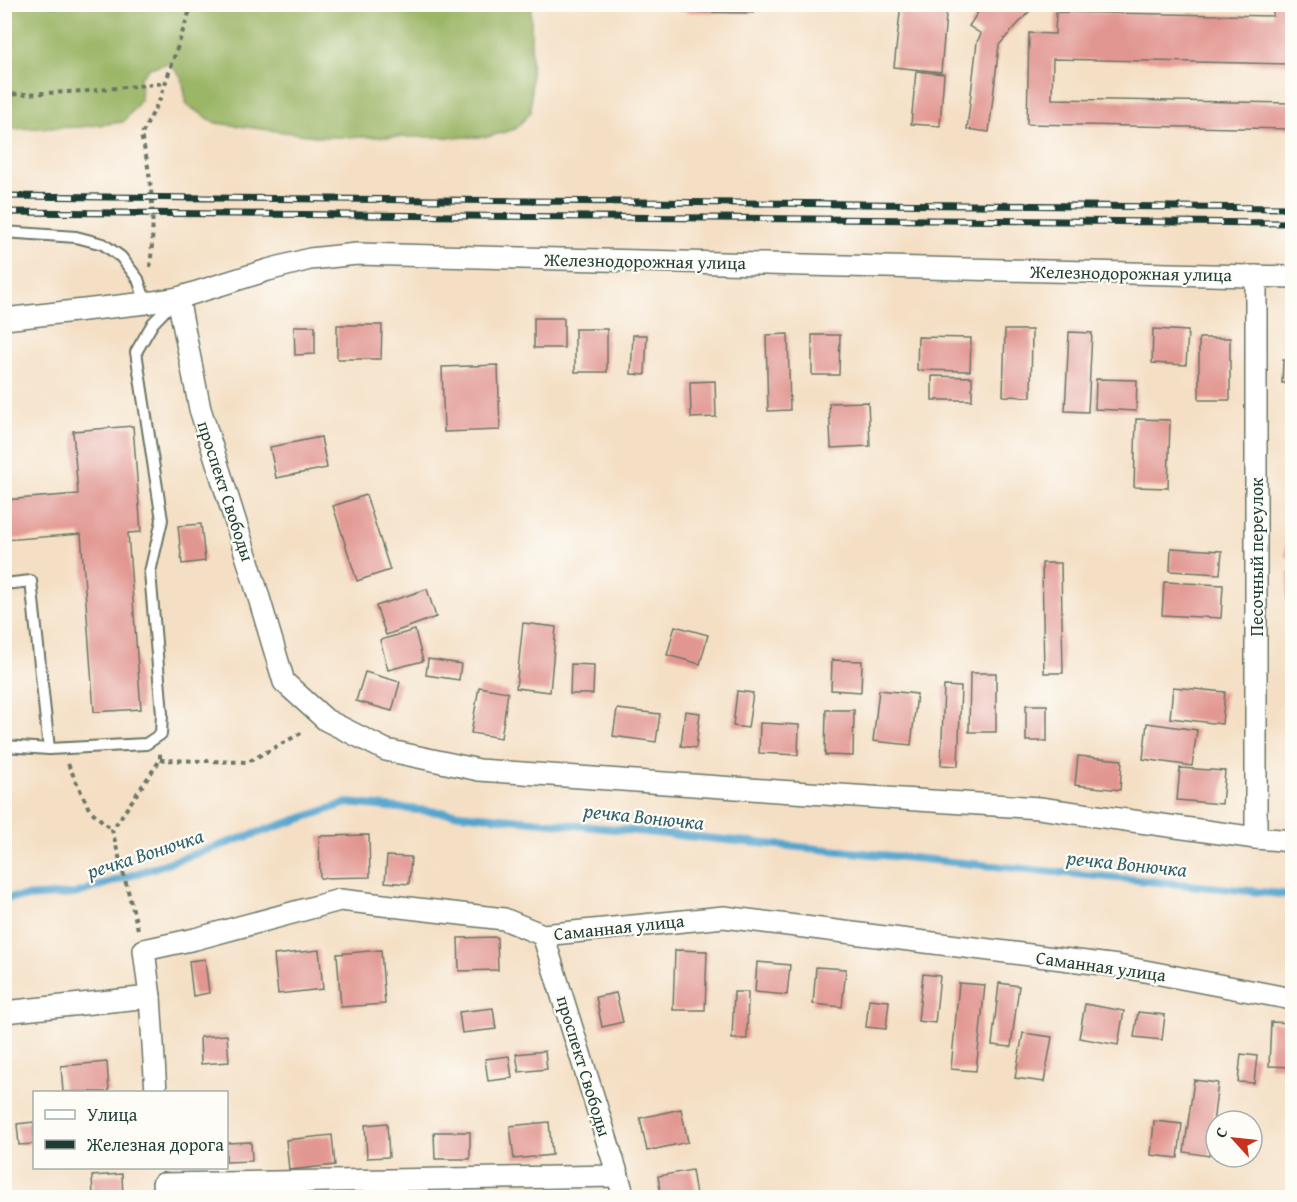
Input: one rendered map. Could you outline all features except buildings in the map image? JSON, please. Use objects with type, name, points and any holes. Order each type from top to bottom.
[{"type":"street","name":"Железнодорожная улица","points":[[4,319],[178,298],[310,259],[357,254],[1293,277]]},
{"type":"street","name":"Песочный переулок","points":[[1256,276],[1256,838]]},
{"type":"street","name":"проспект Свободы","points":[[178,298],[200,409],[284,682],[326,720]]},
{"type":"street","points":[[326,720],[386,750],[479,770],[1040,808],[1256,838],[1293,841]]},
{"type":"street","name":"Саманная улица","points":[[144,950],[195,939],[340,900],[504,919],[543,935],[724,917],[1118,966],[1293,999]]},
{"type":"street","name":"проспект Свободы","points":[[543,935],[624,1197]]},
{"type":"street","points":[[144,950],[150,997],[156,1091]]},
{"type":"street","points":[[4,1012],[150,997]]},
{"type":"street","points":[[163,1183],[618,1176]]},
{"type":"lane","points":[[4,232],[76,237],[103,244],[121,257],[138,279],[146,303]]},
{"type":"lane","points":[[4,746],[55,749],[146,744],[160,734],[162,714],[150,572],[162,520],[136,352],[153,323],[178,298]]},
{"type":"lane","points":[[4,584],[31,581],[55,749]]},
{"type":"path","points":[[150,268],[151,199],[147,157],[141,136],[160,99],[192,4]]},
{"type":"path","points":[[4,95],[88,91],[165,83]]},
{"type":"path","points":[[160,760],[248,762],[326,720]]},
{"type":"path","points":[[112,830],[160,760],[160,734]]},
{"type":"path","points":[[55,749],[89,809],[112,830],[144,950]]},
{"type":"green space","points":[[4,5],[531,5],[531,112],[515,129],[487,137],[323,137],[216,123],[187,105],[182,78],[169,63],[149,68],[140,78],[141,100],[123,122],[80,127],[5,129]]},
{"type":"waterway","name":"речка Вонючка","points":[[4,898],[75,894],[347,803],[1292,895]]},
{"type":"railway","points":[[4,196],[1292,208]]},
{"type":"railway","points":[[4,212],[1292,223]]}]
